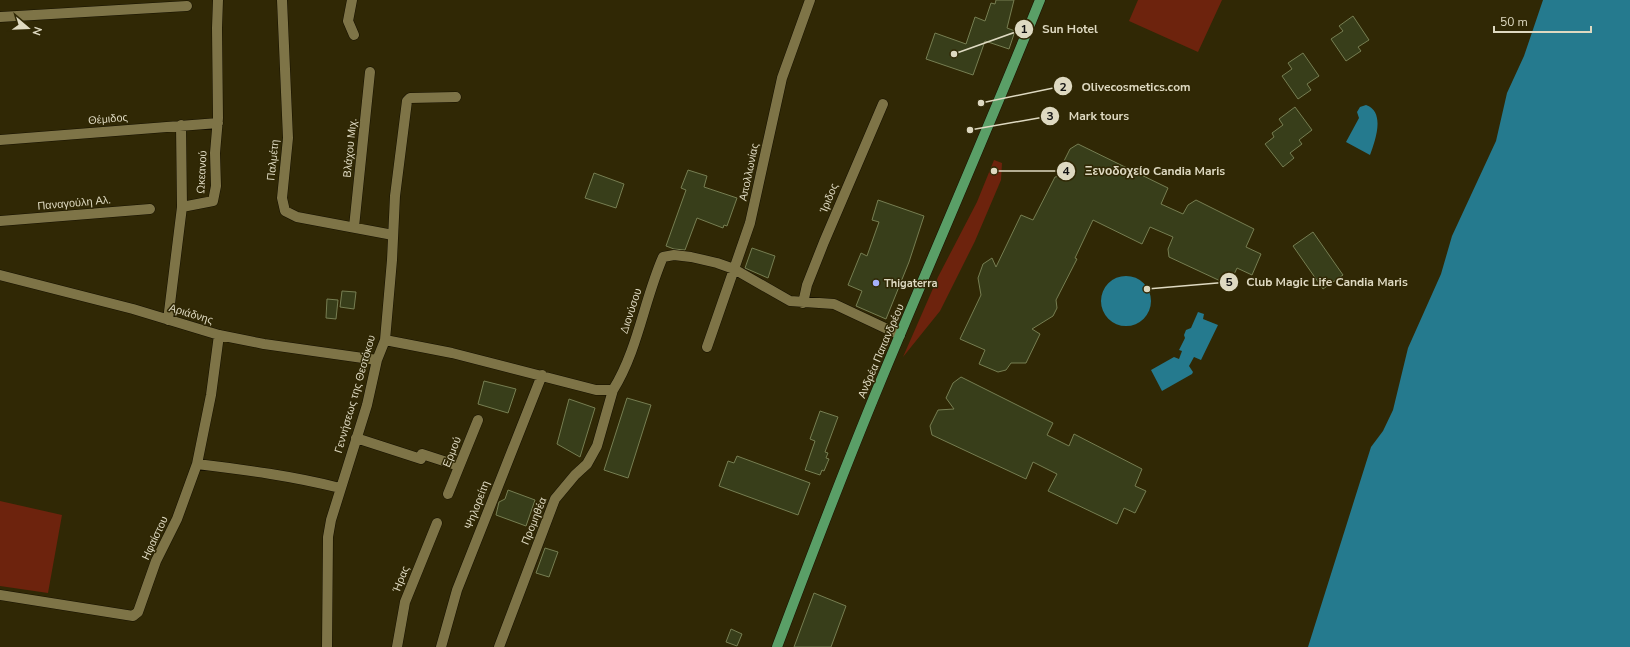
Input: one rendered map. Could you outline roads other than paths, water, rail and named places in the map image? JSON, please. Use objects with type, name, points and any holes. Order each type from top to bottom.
[{"type":"main road","name":"Ανδρέα Παπανδρέου","points":[[777,647],[820,532],[900,335],[988,132],[1040,0]]},
{"type":"street","name":"Ωκεανού","points":[[182,207],[213,201],[216,186],[218,123],[218,0]]},
{"type":"street","name":"Παλμέτη","points":[[282,0],[288,138],[282,198],[285,211],[297,217],[393,235]]},
{"type":"street","points":[[352,0],[348,21],[354,35]]},
{"type":"street","name":"Απολλωνίας","points":[[707,347],[750,223],[782,78],[810,0]]},
{"type":"street","points":[[0,18],[187,6]]},
{"type":"street","name":"Βλάχου Μιχ.","points":[[354,227],[370,72]]},
{"type":"street","name":"Γεννήσεως της Θεοτόκου","points":[[326,647],[328,537],[340,488],[367,405],[377,360],[385,340],[395,196],[407,101],[410,98],[456,97]]},
{"type":"street","name":"Ίριδος","points":[[803,303],[807,285],[824,242],[883,104]]},
{"type":"street","name":"Θέμιδος","points":[[0,140],[218,123]]},
{"type":"street","points":[[168,320],[182,207],[181,125]]},
{"type":"street","name":"Παναγούλη Αλ.","points":[[0,221],[150,209]]},
{"type":"street","name":"Διονύσου","points":[[613,390],[625,370],[654,278],[663,257],[674,255],[691,257],[734,269],[779,297],[790,301],[803,303],[834,304],[900,335]]},
{"type":"street","name":"Αριάδνης","points":[[0,275],[133,309],[219,335],[264,344],[377,360]]},
{"type":"street","name":"Ηφαίστου","points":[[0,595],[133,616],[138,612],[156,561],[177,519],[197,464],[211,395],[219,335]]},
{"type":"street","points":[[385,340],[452,353],[542,374],[596,390],[613,390]]},
{"type":"street","name":"Ψηλορείτη","points":[[441,647],[457,590],[542,374]]},
{"type":"street","name":"Προμηθέα","points":[[499,647],[553,505],[575,475],[587,464],[597,446],[613,390]]},
{"type":"street","name":"Ερμού","points":[[448,494],[478,420]]},
{"type":"street","points":[[356,438],[421,459],[422,454],[459,466]]},
{"type":"street","points":[[197,464],[302,478],[340,488]]},
{"type":"street","name":"Ήρας","points":[[397,647],[405,602],[437,523]]},
{"type":"water","points":[[1543,0],[1630,0],[1630,647],[1308,647],[1371,447],[1383,431],[1393,410],[1408,348],[1441,274],[1452,236],[1496,141],[1507,93],[1524,56]]},
{"type":"water","points":[[1366,105],[1376,114],[1377,120],[1376,135],[1370,155],[1346,142],[1359,118],[1357,112],[1360,107]]},
{"type":"water","points":[[1121,276],[1131,276],[1144,283],[1151,296],[1151,306],[1144,319],[1131,326],[1121,326],[1112,322],[1105,315],[1101,306],[1101,296],[1105,287],[1112,280]]},
{"type":"water","points":[[1198,312],[1204,314],[1203,319],[1218,325],[1201,360],[1194,357],[1189,366],[1193,372],[1192,374],[1162,391],[1151,370],[1174,357],[1179,359],[1182,351],[1179,350],[1185,338],[1184,335],[1186,330],[1191,328]]},
{"type":"place","name":"Sun Hotel","points":[[954,54]]},
{"type":"place","name":"Olivecosmetics.com","points":[[981,103]]},
{"type":"place","name":"Mark tours","points":[[970,130]]},
{"type":"place","name":"Ξενοδοχείο Candia Maris","points":[[994,171]]},
{"type":"place","name":"Thigaterra","points":[[876,283]]},
{"type":"place","name":"Club Magic Life Candia Maris","points":[[1147,289]]}]
